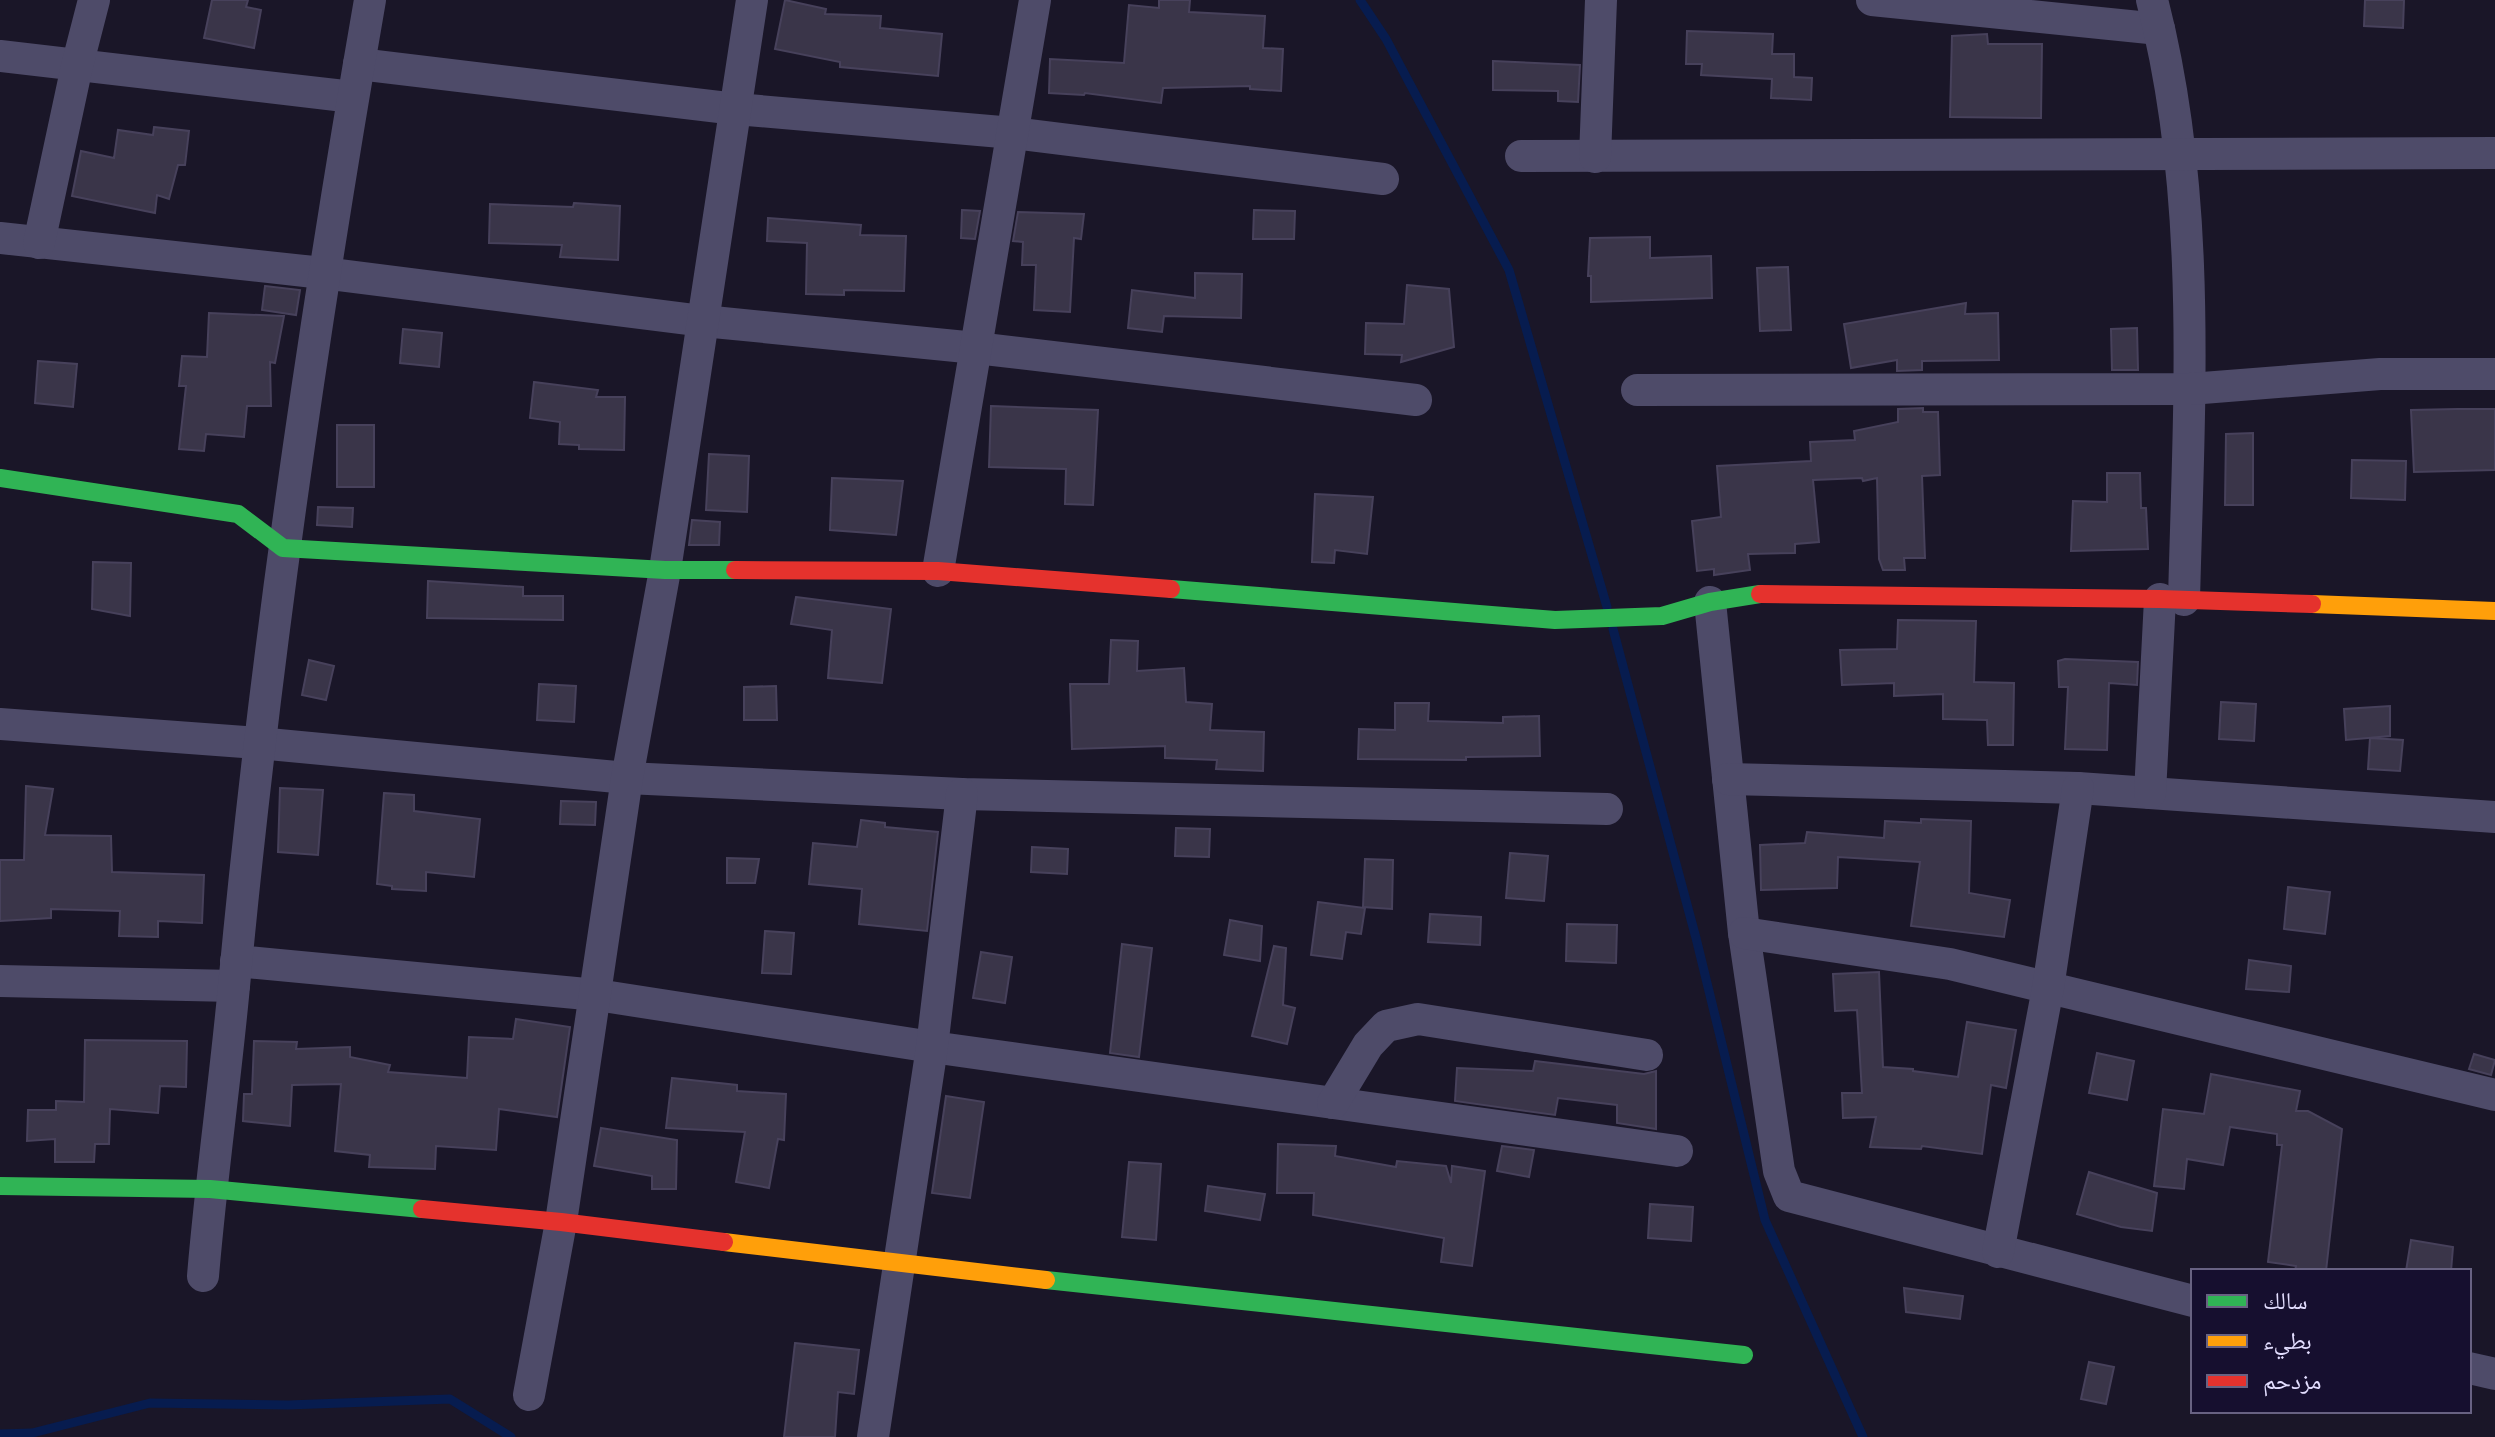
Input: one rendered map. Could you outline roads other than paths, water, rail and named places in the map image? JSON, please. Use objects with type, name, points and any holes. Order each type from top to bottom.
[{"type":"street","points":[[39,243],[94,0]]},
{"type":"street","points":[[203,1276],[258,743],[283,548],[323,273],[370,0]]},
{"type":"street","points":[[529,1395],[561,1222],[627,778],[665,570],[752,0]]},
{"type":"street","points":[[938,571],[1035,0]]},
{"type":"street","points":[[1595,157],[1601,0]]},
{"type":"street","points":[[1872,0],[2156,14],[2171,93],[2178,155],[2187,262],[2190,389],[2172,599],[2150,793]]},
{"type":"street","points":[[0,56],[353,97]]},
{"type":"street","points":[[359,64],[736,109],[1013,133],[1383,179]]},
{"type":"street","points":[[1521,156],[2495,153]]},
{"type":"street","points":[[0,238],[323,273],[703,321],[976,348],[1416,400]]},
{"type":"street","points":[[1637,390],[2190,389],[2380,374],[2495,374]]},
{"type":"street","points":[[0,478],[238,514],[283,548],[665,570],[938,571],[1555,620],[1662,616],[1710,602],[1767,593],[2172,599],[2495,611]]},
{"type":"street","points":[[1710,602],[1744,933],[1779,1171],[1789,1196],[2191,1300]]},
{"type":"street","points":[[0,724],[258,743],[627,778],[962,794],[1607,809]]},
{"type":"street","points":[[1728,779],[2078,788],[2495,817]]},
{"type":"street","points":[[1998,1252],[2048,988],[2078,788]]},
{"type":"street","points":[[873,1437],[932,1047],[962,794]]},
{"type":"street","points":[[1744,933],[1920,959],[2495,1095]]},
{"type":"street","points":[[0,981],[235,973],[597,995],[932,1047],[1677,1151]]},
{"type":"street","points":[[1333,1103],[1368,1045],[1386,1026],[1418,1019],[1647,1055]]},
{"type":"street","points":[[0,1186],[210,1189],[561,1222],[900,1264],[1744,1355]]},
{"type":"street","points":[[2471,1368],[2495,1374]]},
{"type":"waterway","points":[[1360,0],[1386,39],[1509,270],[1607,607]]},
{"type":"waterway","points":[[1613,629],[1696,938],[1765,1220],[1863,1437]]},
{"type":"waterway","points":[[0,1434],[32,1433],[150,1403],[288,1405],[450,1399],[511,1437]]}]
